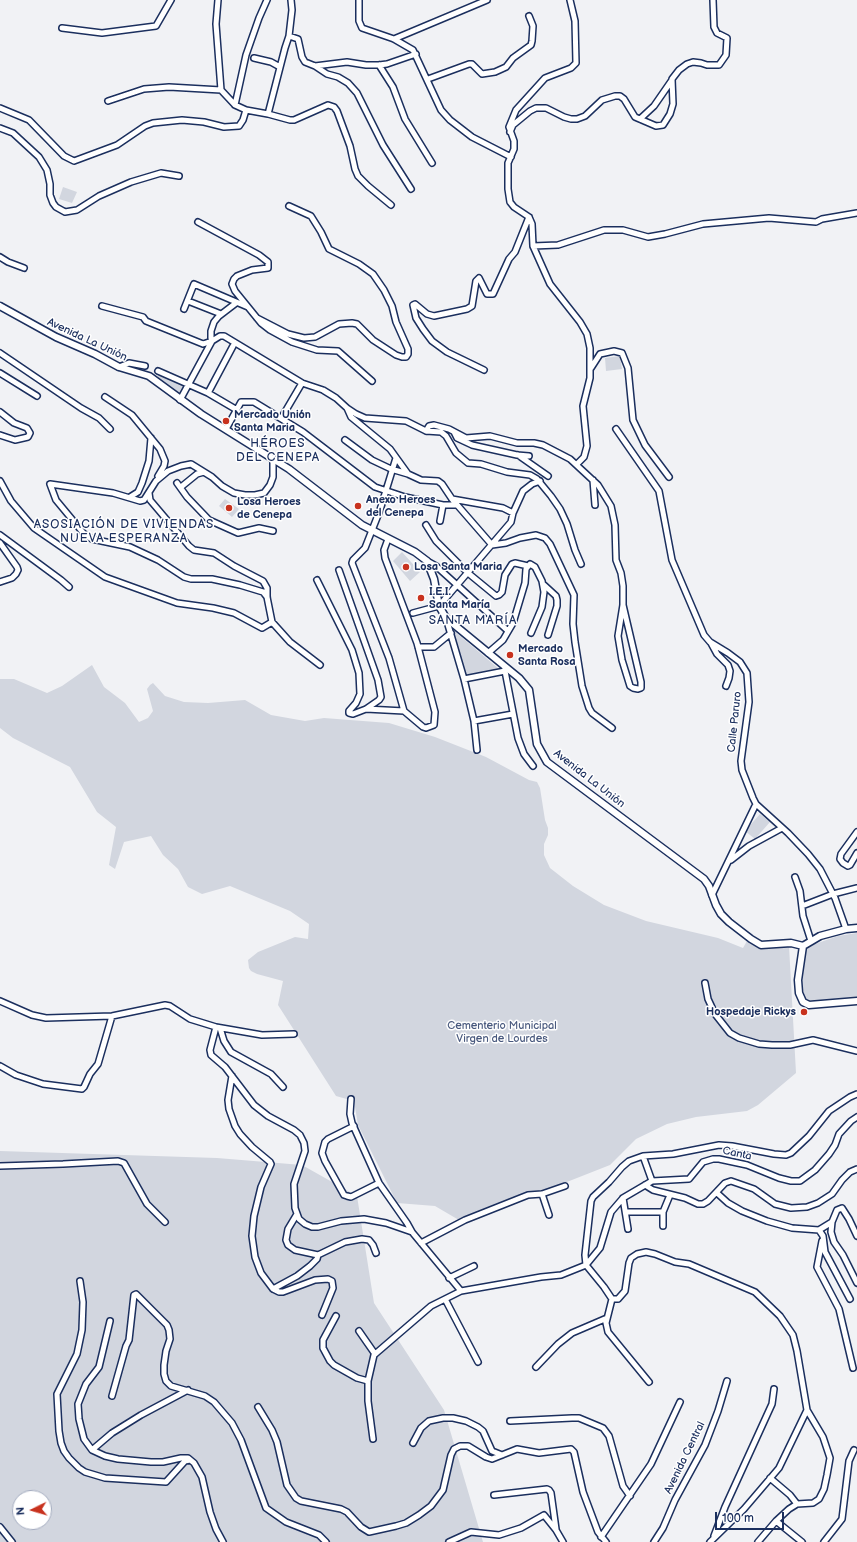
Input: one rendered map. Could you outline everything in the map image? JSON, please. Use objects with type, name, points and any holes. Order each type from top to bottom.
[{"type":"main road","name":"Avenida La Unión","points":[[0,306],[56,337],[95,354],[119,367],[149,376],[180,400],[289,469],[372,531],[415,552],[427,561],[434,579],[439,606],[446,618],[505,669],[520,678],[529,690],[537,744],[547,762],[704,879],[709,886],[721,914],[728,922],[751,939],[761,944],[791,943],[803,946]]},
{"type":"main road","points":[[857,928],[846,929],[820,936],[803,946],[798,980],[799,993],[803,1002],[809,1005],[857,1001]]},
{"type":"street","points":[[62,28],[102,34],[156,26],[166,3],[170,0]]},
{"type":"street","points":[[218,0],[216,24],[221,90],[235,105],[246,110],[290,120],[294,120],[328,105],[334,107],[338,111],[358,176],[391,205]]},
{"type":"street","points":[[235,105],[246,55],[267,0]]},
{"type":"street","points":[[268,114],[284,48],[289,36],[292,10],[291,0]]},
{"type":"street","points":[[359,0],[358,21],[362,28],[409,46],[416,54],[441,110],[450,120],[472,137],[511,157]]},
{"type":"street","points":[[394,39],[487,0]]},
{"type":"street","points":[[570,0],[575,21],[576,63],[571,68],[545,78],[533,89],[516,110],[508,127],[514,141],[514,149],[508,163],[510,202],[514,207],[529,217],[532,224],[533,246],[550,284],[580,322],[587,334],[590,348],[590,378],[583,406],[587,446],[584,457],[576,464]]},
{"type":"street","points":[[640,119],[654,106],[679,70],[687,64],[701,63],[715,66],[719,65],[726,55],[727,38],[717,32],[714,27],[713,0]]},
{"type":"street","points":[[428,79],[469,64],[472,64],[482,74],[495,72],[506,67],[513,58],[531,45],[533,26],[529,16]]},
{"type":"street","points":[[289,36],[298,39],[302,57],[305,62],[315,66],[327,74],[338,77],[348,83],[357,93],[383,145],[411,189]]},
{"type":"street","points":[[315,66],[346,62],[379,65],[387,64],[416,54]]},
{"type":"street","points":[[254,58],[271,62],[280,67]]},
{"type":"street","points":[[379,65],[393,86],[404,119],[432,163]]},
{"type":"street","points":[[510,132],[513,125],[536,108],[546,108],[564,117],[577,119],[585,116],[602,100],[615,96],[620,96],[624,99],[631,113],[635,117],[656,126],[663,125],[667,120],[673,104],[672,79]]},
{"type":"street","points":[[108,101],[144,89],[168,88],[221,90]]},
{"type":"street","points":[[0,108],[29,120],[64,156],[74,161],[117,145],[145,126],[153,123],[182,120],[204,122],[224,127],[239,126],[243,120],[246,110]]},
{"type":"street","points":[[0,128],[13,133],[39,157],[47,170],[50,184],[50,195],[53,203],[56,207],[65,212],[77,210],[99,196],[132,182],[161,173],[169,173],[180,176]]},
{"type":"street","points":[[256,318],[288,334],[304,338],[315,337],[338,324],[357,324],[374,340],[396,355],[406,357],[408,354],[408,349],[396,322],[392,306],[384,290],[373,274],[359,264],[331,251],[311,216],[289,206]]},
{"type":"street","points":[[533,246],[558,245],[604,230],[623,230],[648,237],[702,224],[769,218],[816,222],[822,219],[857,213]]},
{"type":"street","points":[[484,370],[447,352],[432,341],[416,318],[412,305],[415,304],[427,314],[434,316],[467,309],[472,306],[476,281],[479,278],[487,294],[492,294],[509,259],[515,252],[529,217]]},
{"type":"street","points":[[198,222],[259,255],[268,262],[268,268],[252,270],[237,276],[234,278],[232,284],[235,291],[256,318],[270,330],[292,342],[317,350],[338,351],[372,381]]},
{"type":"street","points":[[0,257],[8,262],[24,268]]},
{"type":"street","points":[[184,309],[194,284],[248,307]]},
{"type":"street","points":[[188,301],[221,314]]},
{"type":"street","points":[[180,400],[212,341],[211,331],[214,322],[221,314],[236,303]]},
{"type":"street","points":[[102,306],[143,317],[146,321],[201,344],[207,344],[220,336],[230,338],[302,383],[324,390],[356,414],[365,418],[406,421],[426,431],[441,432],[446,436],[456,453],[468,462],[481,464],[506,472],[530,475],[540,481],[560,509],[581,564]]},
{"type":"street","points":[[208,393],[233,346]]},
{"type":"street","points":[[590,369],[600,354],[614,351],[622,353],[628,368],[633,420],[645,446],[668,477]]},
{"type":"street","points":[[0,353],[81,408],[99,418],[110,429]]},
{"type":"street","points":[[119,367],[130,362],[145,366]]},
{"type":"street","points":[[158,371],[188,383],[237,410]]},
{"type":"street","points":[[0,373],[37,396]]},
{"type":"street","points":[[282,417],[302,383]]},
{"type":"street","points":[[105,397],[132,415],[160,449],[165,461],[164,466],[144,500],[140,501],[130,497],[50,484],[56,500],[86,535],[92,539],[130,547],[158,560],[184,577],[191,579],[212,579],[240,585],[263,592],[267,597]]},
{"type":"street","points":[[226,429],[242,402],[254,402],[282,417],[376,487],[405,497],[443,505],[457,505]]},
{"type":"street","points":[[347,408],[350,417],[390,449],[408,474]]},
{"type":"street","points":[[0,412],[14,423],[27,428],[30,433],[28,437],[15,440],[0,435]]},
{"type":"street","points":[[426,431],[429,426],[434,425],[453,431],[466,438],[490,436],[517,442],[534,443],[559,452],[576,464],[598,485],[611,506],[615,526],[616,560],[621,573],[623,586],[623,605],[618,636],[620,648],[630,686],[638,689],[641,688],[641,682],[623,605]]},
{"type":"street","name":"Calle Paruro","points":[[616,429],[659,490],[672,560],[704,636],[710,642],[740,662],[747,673],[749,689],[748,715],[741,761],[742,770],[756,804],[808,854],[820,869],[833,894],[846,929]]},
{"type":"street","points":[[453,431],[458,438],[468,444],[517,455],[529,456]]},
{"type":"street","points":[[130,497],[138,492],[142,483],[149,461],[151,438]]},
{"type":"street","points":[[345,440],[372,460],[393,470],[408,474],[421,480],[438,481],[492,545]]},
{"type":"street","points":[[517,455],[548,476]]},
{"type":"street","points":[[388,539],[384,550],[385,558],[418,647],[435,712],[434,725],[426,728],[404,711],[389,658],[352,563],[352,560],[365,548],[386,491],[396,458]]},
{"type":"street","points":[[156,481],[168,471],[185,464],[196,466],[222,486],[234,493],[244,495],[264,493],[270,485],[273,477],[273,460]]},
{"type":"street","points":[[204,472],[179,485],[187,497],[205,516],[235,532],[259,528],[273,530]]},
{"type":"street","points":[[593,480],[595,505]]},
{"type":"street","points":[[0,481],[11,501],[34,528],[105,577],[177,604],[213,608],[234,613],[262,628],[272,622]]},
{"type":"street","points":[[412,613],[439,606],[511,522],[513,513],[523,490],[540,481]]},
{"type":"street","points":[[149,492],[150,500],[194,550],[214,554],[234,566],[261,579],[267,588],[267,597],[272,622],[290,642],[320,665]]},
{"type":"street","points":[[452,499],[502,508],[513,513]]},
{"type":"street","points":[[440,521],[443,505]]},
{"type":"street","points":[[426,525],[436,541],[468,573],[497,596],[502,592],[505,576],[512,564],[515,563],[528,566],[530,564],[534,565],[544,585],[556,596],[557,600],[557,606],[548,635]]},
{"type":"street","points":[[0,535],[70,587]]},
{"type":"street","points":[[492,545],[536,535],[545,538],[550,544],[574,595],[573,624],[575,642],[582,686],[589,708],[592,713],[612,728]]},
{"type":"street","points":[[0,543],[18,570],[12,578],[0,582]]},
{"type":"street","points":[[427,561],[436,566],[456,586],[487,611],[508,631]]},
{"type":"street","points":[[488,653],[503,640],[512,624],[519,604],[525,582],[526,569],[528,566]]},
{"type":"street","points":[[317,580],[352,650],[359,672],[360,694],[356,703],[349,711],[349,713],[353,714],[366,709],[381,697],[378,680],[339,570]]},
{"type":"street","points":[[531,633],[542,607],[544,585]]},
{"type":"street","points":[[446,618],[464,679],[474,721],[477,750]]},
{"type":"street","points":[[418,647],[434,647],[451,633]]},
{"type":"street","points":[[710,642],[717,654],[728,665],[730,671],[726,686]]},
{"type":"street","points":[[464,679],[505,669],[518,738],[524,754],[533,766]]},
{"type":"street","points":[[366,709],[404,711]]},
{"type":"street","points":[[474,721],[514,714]]},
{"type":"street","points":[[712,895],[756,804]]},
{"type":"street","points":[[729,861],[749,846],[782,828]]},
{"type":"street","points":[[857,832],[841,854],[840,859],[848,866],[857,854]]},
{"type":"street","points":[[795,877],[800,891],[802,906],[811,941]]},
{"type":"street","points":[[802,906],[833,894],[857,888]]},
{"type":"street","points":[[706,983],[708,999],[716,1014],[730,1032],[739,1038],[759,1044],[772,1045],[813,1040],[857,1051]]},
{"type":"street","points":[[0,1001],[46,1018],[112,1016],[165,1005],[170,1006],[190,1019],[218,1027],[262,1035],[294,1034]]},
{"type":"street","points":[[0,1066],[16,1075],[43,1084],[82,1089],[90,1074],[98,1064],[112,1016]]},
{"type":"street","points":[[218,1027],[210,1050],[212,1055],[225,1067],[254,1105],[268,1116],[294,1130],[304,1143],[305,1151],[294,1184],[294,1194],[299,1219],[312,1227],[318,1227],[341,1221],[364,1219],[386,1223],[412,1232]]},
{"type":"street","points":[[218,1027],[231,1052],[271,1074],[283,1087]]},
{"type":"street","points":[[232,1076],[228,1109],[233,1122],[240,1134],[271,1164],[261,1187],[254,1216],[252,1236],[255,1257],[261,1273],[273,1289],[279,1292],[283,1292],[315,1280],[328,1279],[332,1281],[333,1288],[322,1315]]},
{"type":"street","points":[[649,1382],[608,1332],[606,1323],[612,1299],[586,1265],[585,1255],[591,1201],[593,1197],[629,1161],[643,1156],[673,1154],[719,1145],[786,1155],[798,1148],[829,1112],[850,1097],[857,1094]]},
{"type":"street","points":[[351,1099],[350,1114],[379,1183],[420,1243],[461,1291]]},
{"type":"street","name":"Canta","points":[[586,1265],[600,1248],[611,1212],[623,1198],[652,1181],[689,1179],[703,1162],[713,1159],[747,1165],[779,1178],[791,1181],[800,1181],[815,1170],[835,1145],[839,1134],[851,1121],[857,1117]]},
{"type":"street","points":[[354,1126],[325,1142],[322,1153],[325,1161],[344,1195],[351,1197],[379,1183]]},
{"type":"street","points":[[643,1156],[652,1181]]},
{"type":"street","points":[[0,1166],[118,1161],[124,1163],[147,1204],[165,1222]]},
{"type":"street","points":[[645,1185],[670,1195],[685,1198],[698,1204],[708,1201],[725,1183],[731,1181],[754,1189],[775,1204],[791,1208],[807,1207],[818,1203],[832,1194],[850,1172],[857,1169]]},
{"type":"street","points":[[420,1243],[465,1220],[528,1195],[542,1194],[565,1186]]},
{"type":"street","points":[[717,1193],[728,1203],[737,1208],[766,1221],[792,1228],[819,1230],[832,1222]]},
{"type":"street","points":[[542,1194],[549,1215]]},
{"type":"street","points":[[663,1226],[663,1212],[670,1195]]},
{"type":"street","points":[[623,1198],[628,1229]]},
{"type":"street","points":[[857,1236],[842,1208],[837,1210],[832,1222],[831,1232],[834,1242],[843,1255],[857,1283]]},
{"type":"street","points":[[626,1212],[663,1212]]},
{"type":"street","points":[[297,1214],[288,1229],[286,1240],[288,1245],[295,1250],[318,1255],[345,1242],[362,1239],[369,1240],[376,1253]]},
{"type":"street","points":[[819,1230],[824,1236],[825,1252],[850,1299]]},
{"type":"street","points":[[824,1236],[818,1267],[839,1309],[853,1368]]},
{"type":"street","points":[[612,1299],[618,1299],[625,1291],[631,1258],[637,1254],[646,1252],[675,1262],[689,1264],[755,1292],[780,1316],[792,1335],[797,1351],[807,1410],[823,1437],[830,1458],[824,1489],[819,1499],[813,1503],[797,1504],[789,1509],[776,1521],[759,1542]]},
{"type":"street","points":[[273,1289],[288,1282],[316,1262],[318,1255]]},
{"type":"street","points":[[372,1439],[368,1401],[368,1381],[370,1368],[375,1354],[431,1306],[461,1291],[561,1275],[586,1265]]},
{"type":"street","points":[[449,1278],[474,1266]]},
{"type":"street","points":[[80,1281],[83,1302],[82,1330],[77,1354],[57,1394],[59,1431],[64,1451],[69,1458],[85,1472],[105,1478],[166,1482],[185,1462],[190,1460]]},
{"type":"street","points":[[112,1396],[126,1346],[130,1340],[134,1295],[136,1293],[167,1325],[169,1330],[170,1339],[164,1365],[166,1381],[171,1386],[205,1396],[214,1402],[232,1423],[241,1440],[266,1508],[286,1522],[319,1535],[326,1542]]},
{"type":"street","points":[[445,1299],[478,1362]]},
{"type":"street","points":[[336,1316],[323,1340],[323,1348],[334,1365],[357,1378],[368,1381]]},
{"type":"street","points":[[536,1367],[558,1344],[572,1333],[607,1318]]},
{"type":"street","points":[[110,1321],[99,1367],[86,1384],[78,1404],[79,1419],[84,1440],[92,1450],[105,1456],[118,1459],[163,1462],[188,1458],[196,1466],[202,1477],[210,1512],[216,1529],[223,1542]]},
{"type":"street","points":[[359,1331],[375,1354]]},
{"type":"street","name":"Avenida Central","points":[[654,1542],[663,1528],[675,1500],[704,1445],[718,1411],[727,1381]]},
{"type":"street","points":[[711,1541],[772,1404],[774,1389]]},
{"type":"street","points":[[92,1450],[112,1433],[141,1415],[188,1390]]},
{"type":"street","points":[[602,1537],[651,1464],[680,1402]]},
{"type":"street","points":[[258,1407],[272,1430],[277,1442],[287,1485],[296,1498],[301,1501],[341,1509],[347,1512],[360,1527],[369,1532],[406,1523],[419,1516],[431,1506],[443,1490],[451,1455],[454,1449],[460,1446],[468,1446],[486,1457],[492,1458],[517,1449],[539,1453],[573,1450],[583,1492],[598,1532],[606,1542]]},
{"type":"street","points":[[711,1541],[744,1508],[779,1468],[807,1410]]},
{"type":"street","points":[[413,1442],[421,1428],[429,1421],[443,1418],[453,1418],[466,1421],[478,1427],[483,1431],[492,1451],[503,1455]]},
{"type":"street","points":[[510,1421],[579,1418],[603,1428],[609,1436],[623,1486],[630,1496]]},
{"type":"street","points":[[824,1542],[842,1519],[849,1462],[854,1450]]},
{"type":"street","points":[[770,1478],[790,1495],[797,1504]]},
{"type":"street","points":[[494,1495],[546,1489],[549,1490],[551,1493],[556,1530]]},
{"type":"street","points":[[448,1542],[471,1532],[499,1535],[521,1528],[544,1515],[556,1530],[562,1542]]},
{"type":"street","points":[[776,1521],[802,1542]]},
{"type":"street","points":[[0,1528],[11,1542]]},
{"type":"green space","points":[[63,187],[77,192],[72,203],[59,199]]},
{"type":"green space","points":[[620,356],[622,369],[606,371],[605,358]]},
{"type":"green space","points":[[159,374],[186,385],[179,398],[157,379]]},
{"type":"green space","name":"Losa Heroes de Cenepa","points":[[225,499],[239,509],[232,517],[219,506]]},
{"type":"green space","name":"Losa Santa Maria","points":[[402,552],[420,572],[410,581],[393,561]]},
{"type":"green space","points":[[453,630],[499,669],[466,676]]},
{"type":"green space","name":"Cementerio Municipal Virgen de Lourdes","points":[[92,665],[104,687],[125,703],[139,722],[148,718],[153,711],[147,689],[153,683],[165,696],[184,702],[208,703],[245,700],[271,715],[305,721],[324,718],[389,723],[435,737],[486,757],[529,780],[537,782],[540,788],[545,820],[548,828],[548,835],[544,844],[544,855],[550,868],[573,886],[604,905],[646,921],[718,938],[743,948],[747,941],[761,949],[789,946],[796,1073],[758,1105],[747,1111],[696,1117],[667,1124],[636,1139],[610,1165],[464,1223],[435,1206],[397,1203],[358,1125],[354,1101],[336,1096],[278,1005],[283,981],[257,974],[249,968],[248,960],[258,952],[295,937],[308,939],[309,924],[290,911],[230,886],[202,894],[188,887],[178,869],[163,855],[151,836],[124,842],[115,869],[109,865],[116,827],[97,812],[70,767],[13,738],[0,728],[0,679],[14,679],[47,693],[62,686]]},
{"type":"green space","points":[[760,814],[770,822],[755,839],[745,831]]},
{"type":"green space","points":[[857,933],[857,999],[820,1002],[804,998],[802,983],[804,955],[808,948],[838,936]]},
{"type":"green space","points":[[0,1151],[217,1158],[302,1165],[357,1196],[374,1303],[444,1410],[483,1542],[0,1542]]},
{"type":"place","name":"Mercado Unión Santa Maria","points":[[226,421]]},
{"type":"place","name":"Anexo Heroes del Cenepa","points":[[358,506]]},
{"type":"place","name":"Losa Heroes de Cenepa","points":[[229,508]]},
{"type":"place","name":"Losa Santa Maria","points":[[406,567]]},
{"type":"place","name":"I.E.I. Santa María","points":[[421,598]]},
{"type":"place","name":"Mercado Santa Rosa","points":[[510,655]]},
{"type":"place","name":"Hospedaje Rickys","points":[[804,1012]]},
{"type":"district","name":"HÉROES DEL CENEPA","points":[[278,451]]},
{"type":"district","name":"ASOSIACIÓN DE VIVIENDAS NUEVA ESPERANZA","points":[[124,532]]},
{"type":"district","name":"SANTA MARÍA","points":[[473,621]]}]
